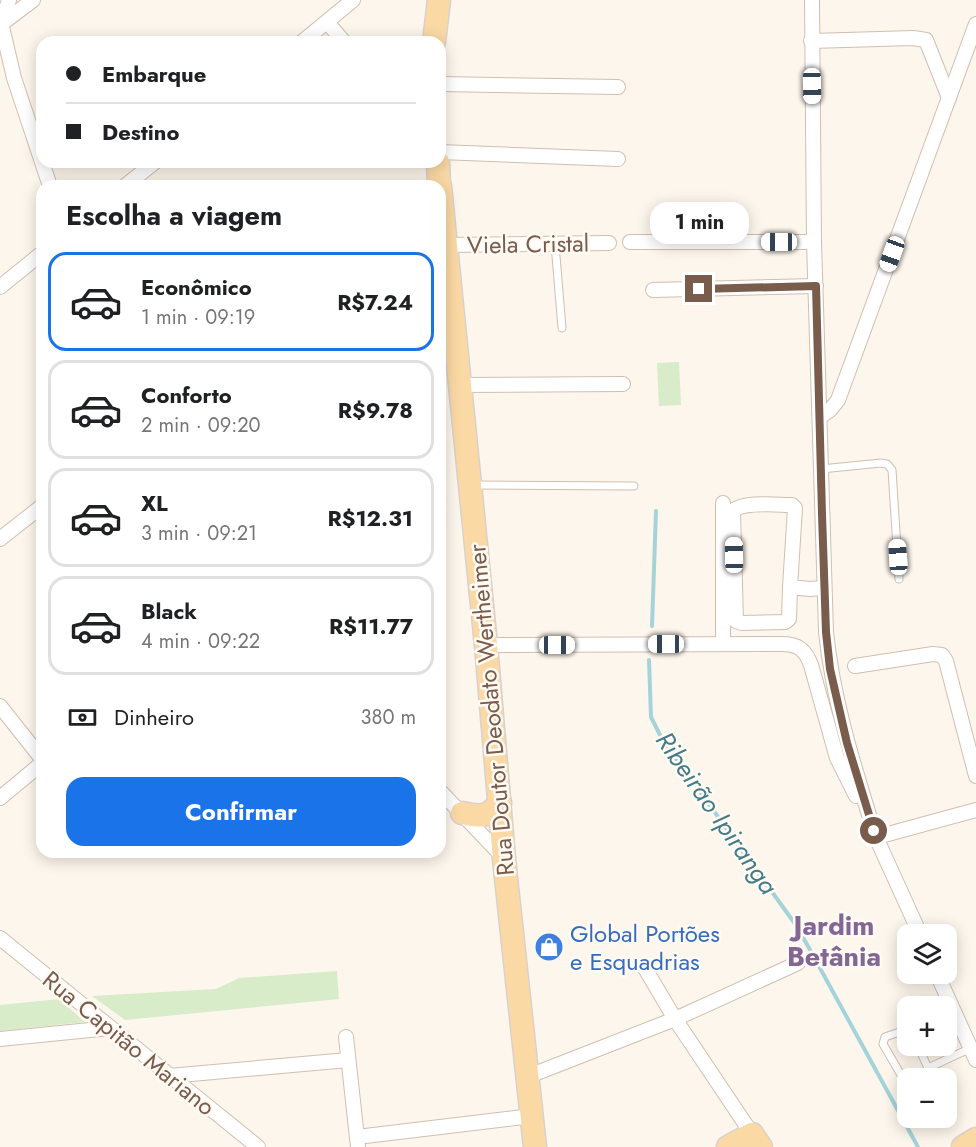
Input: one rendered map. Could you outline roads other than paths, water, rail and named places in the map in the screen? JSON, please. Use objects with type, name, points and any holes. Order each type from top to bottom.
[{"type":"main road","points":[[435,36],[439,0]]},
{"type":"main road","name":"Rua Doutor Deodato Wertheimer","points":[[446,245],[458,385],[486,645],[504,859],[535,1147]]},
{"type":"main road","points":[[462,813],[483,816],[490,813],[500,802]]},
{"type":"main road","points":[[963,1147],[976,1140]]},
{"type":"main road","points":[[728,1147],[757,1141]]},
{"type":"street","points":[[9,0],[0,22],[6,50],[36,146]]},
{"type":"street","points":[[0,22],[33,0]]},
{"type":"street","points":[[310,36],[353,0]]},
{"type":"street","points":[[812,0],[814,242],[824,588],[830,669],[847,743],[875,834]]},
{"type":"street","points":[[327,22],[339,36]]},
{"type":"street","points":[[820,417],[838,400],[976,24]]},
{"type":"street","points":[[812,41],[913,38],[926,40],[949,98]]},
{"type":"street","points":[[446,84],[618,87]]},
{"type":"street","points":[[446,152],[618,159]]},
{"type":"street","points":[[132,180],[147,168]]},
{"type":"street","points":[[630,242],[814,242]]},
{"type":"street","name":"Viela Cristal","points":[[446,245],[609,243]]},
{"type":"street","points":[[0,287],[36,258]]},
{"type":"street","points":[[446,279],[449,272]]},
{"type":"street","points":[[653,290],[816,286]]},
{"type":"street","points":[[458,385],[623,384]]},
{"type":"street","points":[[723,503],[723,643]]},
{"type":"street","points":[[792,504],[795,508],[790,586],[789,619],[785,622],[742,623],[736,621],[733,511],[737,507],[792,504]]},
{"type":"street","points":[[0,539],[36,511]]},
{"type":"street","points":[[790,586],[810,590],[824,588]]},
{"type":"street","points":[[486,645],[723,643],[791,644],[800,647],[807,655],[837,758],[875,834],[916,924]]},
{"type":"street","points":[[855,666],[933,654],[942,655],[946,661],[976,776]]},
{"type":"street","points":[[0,706],[36,753]]},
{"type":"street","points":[[0,798],[36,766]]},
{"type":"street","points":[[446,796],[504,859]]},
{"type":"street","points":[[875,834],[976,810]]},
{"type":"street","name":"Rua Capitão Mariano","points":[[0,939],[258,1147]]},
{"type":"street","points":[[528,1076],[675,1019],[798,963]]},
{"type":"street","points":[[643,965],[675,1019],[757,1141]]},
{"type":"street","points":[[942,984],[973,1054]]},
{"type":"street","points":[[0,1039],[110,1028]]},
{"type":"street","points":[[346,1037],[357,1142],[532,1116]]},
{"type":"street","points":[[170,1076],[348,1060]]},
{"type":"lane","points":[[555,244],[562,328]]},
{"type":"lane","points":[[821,469],[881,463],[887,464],[892,470],[899,579]]},
{"type":"lane","points":[[469,484],[634,486]]},
{"type":"lane","points":[[897,1033],[885,1037],[883,1044],[897,1068]]},
{"type":"lane","points":[[923,1056],[928,1068],[973,1054]]},
{"type":"waterway","points":[[652,626],[656,511]]},
{"type":"waterway","name":"Ribeirão Ipiranga","points":[[649,660],[651,717],[662,739],[798,928],[918,1147]]},
{"type":"place","name":"Global Portões e Esquadrias","points":[[549,947]]},
{"type":"district","name":"Jardim Betânia","points":[[834,940]]}]
